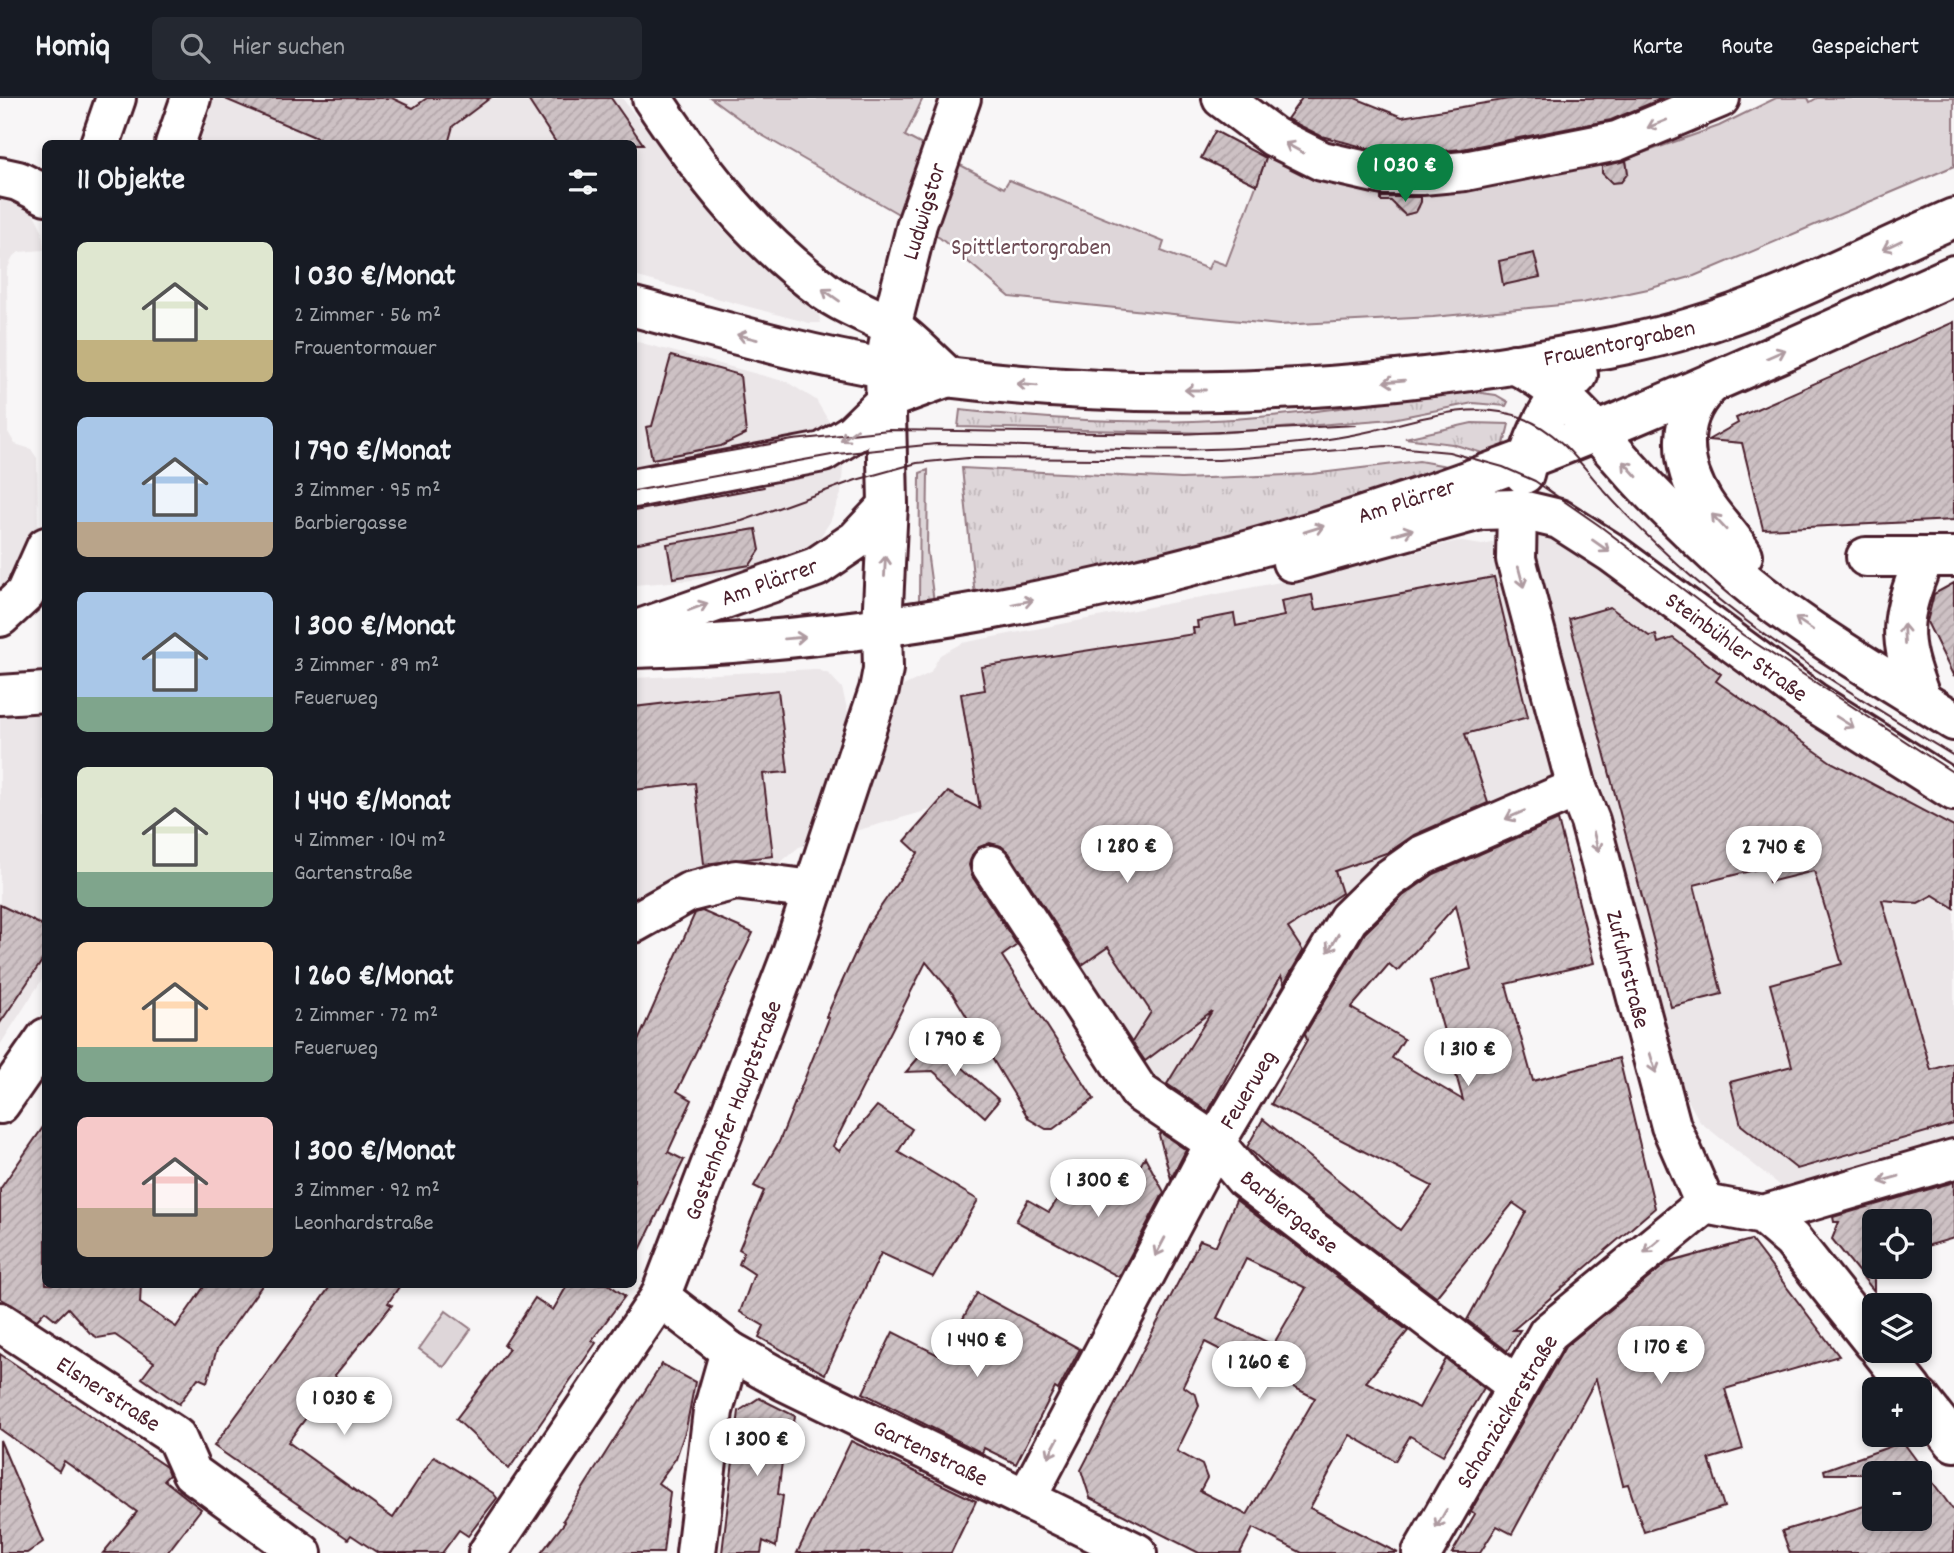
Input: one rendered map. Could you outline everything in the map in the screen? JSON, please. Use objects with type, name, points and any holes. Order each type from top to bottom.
[{"type":"street","points":[[101,140],[116,98]]},
{"type":"street","points":[[177,140],[191,98]]},
{"type":"street","points":[[190,140],[205,98]]},
{"type":"street","points":[[652,98],[737,214],[757,234],[834,297],[891,327],[948,377]]},
{"type":"street","name":"Ludwigstor","points":[[891,327],[916,224],[961,98]]},
{"type":"street","points":[[1222,98],[1256,110],[1273,137],[1322,161],[1384,175],[1422,175],[1465,170],[1617,141],[1720,98]]},
{"type":"street","points":[[0,177],[18,181],[42,193]]},
{"type":"street","name":"Frauentorgraben","points":[[948,377],[1095,390],[1264,389],[1399,380],[1514,364],[1608,348],[1692,328],[1746,309],[1954,218]]},
{"type":"street","points":[[1768,600],[1732,535],[1703,502],[1688,465],[1684,429],[1688,414],[1700,393],[1714,382],[1954,275]]},
{"type":"street","points":[[637,308],[816,354],[887,384],[948,377]]},
{"type":"street","points":[[882,626],[888,506],[887,384],[891,327]]},
{"type":"street","name":"Zufuhrstraße","points":[[1608,348],[1559,393],[1545,414],[1527,458],[1517,509],[1517,559],[1577,788],[1590,821],[1671,1126],[1705,1204]]},
{"type":"street","points":[[1514,364],[1559,393],[1689,530],[1768,600],[1954,721]]},
{"type":"street","name":"Am Plärrer","points":[[637,648],[793,639],[1045,598],[1154,573],[1306,532],[1527,458],[1714,382]]},
{"type":"street","points":[[637,487],[823,452],[853,433],[887,384]]},
{"type":"street","name":"Am Plärrer","points":[[637,630],[816,567],[856,540],[888,506]]},
{"type":"street","name":"Am Plärrer","points":[[1154,573],[1290,562],[1480,510],[1517,509]]},
{"type":"street","name":"Steinbühler Straße","points":[[1517,509],[1559,519],[1576,528],[1812,701],[1954,790]]},
{"type":"street","points":[[12,605],[42,554]]},
{"type":"street","points":[[1866,557],[1939,558]]},
{"type":"street","points":[[1921,699],[1905,648],[1903,614],[1939,558]]},
{"type":"street","name":"Gostenhofer Hauptstraße","points":[[488,1553],[660,1297],[813,890],[879,690],[883,669],[882,626]]},
{"type":"street","name":"Feuerweg","points":[[1026,1499],[1215,1143],[1348,919],[1389,878],[1423,855],[1577,788]]},
{"type":"street","name":"Barbiergasse","points":[[991,865],[1139,1092],[1215,1143],[1245,1179],[1517,1386]]},
{"type":"street","points":[[637,921],[689,892],[736,880],[813,890]]},
{"type":"street","points":[[0,1104],[42,1044]]},
{"type":"street","points":[[1705,1204],[1763,1215],[1954,1159]]},
{"type":"street","name":"Schanzäckerstraße","points":[[1422,1553],[1548,1334],[1705,1204]]},
{"type":"street","points":[[1763,1215],[1792,1240],[1862,1328]]},
{"type":"street","name":"Gartenstraße","points":[[660,1297],[730,1351],[785,1381],[1137,1553]]},
{"type":"street","name":"Elsnerstraße","points":[[0,1322],[176,1437],[192,1473],[302,1553]]},
{"type":"street","points":[[696,1553],[713,1411],[730,1351]]},
{"type":"street","points":[[1891,1363],[1902,1377]]},
{"type":"street","points":[[1932,1414],[1954,1442]]},
{"type":"shaded area","points":[[214,98],[622,98],[722,229],[819,315],[821,323],[809,323],[637,277],[637,140],[200,140]]},
{"type":"shaded area","points":[[0,197],[23,206],[34,214],[42,230],[42,250],[19,252],[12,258],[7,271],[8,432],[15,444],[31,449],[37,458],[38,534],[0,599]]},
{"type":"shaded area","points":[[637,342],[787,382],[816,400],[834,430],[843,467],[841,494],[830,522],[820,537],[797,554],[770,565],[694,580],[637,585]]},
{"type":"shaded area","points":[[1532,535],[1557,538],[1954,798],[1954,1145],[1792,1189],[1781,1186],[1700,1122],[1684,1093],[1668,1043],[1601,784],[1591,776],[1418,850],[1210,1131],[1139,1102],[933,809],[799,847],[776,866],[637,905],[637,678],[816,669],[829,674],[842,688],[848,713],[930,673],[940,655],[962,643],[1337,571],[1457,541],[1482,545]]},
{"type":"shaded area","points":[[42,708],[42,980],[0,1045],[0,710]]},
{"type":"green space","name":"Spittlertorgraben","points":[[711,98],[923,98],[905,136],[1004,188],[1009,180],[1164,242],[1161,251],[1208,269],[1212,260],[1226,265],[1267,157],[1329,184],[1395,191],[1396,208],[1405,215],[1416,212],[1421,191],[1601,162],[1610,181],[1621,182],[1628,173],[1626,159],[1719,126],[1776,98],[1808,98],[1810,102],[1817,98],[1954,98],[1954,166],[1694,276],[1648,289],[1582,303],[1433,317],[1279,325],[1010,297],[940,238],[760,134]]},
{"type":"green space","points":[[1461,390],[1496,395],[1508,402],[1506,406],[1473,403],[1392,419],[1217,433],[958,427],[960,410],[1096,420],[1199,421],[1290,414]]},
{"type":"green space","points":[[1472,423],[1509,424],[1503,449],[1489,455],[1452,444],[1405,438]]},
{"type":"green space","points":[[1419,461],[1458,468],[1152,561],[975,596],[962,468],[1181,479],[1312,474]]},
{"type":"green space","points":[[928,470],[927,551],[934,602],[919,604],[920,473]]},
{"type":"green space","points":[[446,1311],[471,1329],[444,1367],[419,1349]]},
{"type":"building","points":[[223,98],[392,98],[413,108],[427,98],[490,98],[453,126],[449,140],[322,140]]},
{"type":"building","points":[[527,98],[611,98],[643,144],[637,144],[637,140],[554,140]]},
{"type":"building","points":[[1302,98],[1355,98],[1402,117],[1515,98],[1663,98],[1611,120],[1462,149],[1386,153],[1321,136],[1287,119]]},
{"type":"building","points":[[1215,131],[1266,158],[1257,185],[1201,158]]},
{"type":"building","points":[[1626,161],[1628,173],[1621,182],[1612,183],[1602,173],[1602,166]]},
{"type":"building","points":[[1381,197],[1421,197],[1421,202],[1416,212],[1405,215],[1391,201],[1381,201]]},
{"type":"building","points":[[1534,253],[1540,277],[1503,285],[1499,261]]},
{"type":"building","points":[[1954,322],[1954,520],[1763,529],[1742,443],[1708,440],[1738,423],[1736,418]]},
{"type":"building","points":[[671,356],[740,375],[746,434],[721,446],[652,459],[646,427],[652,426]]},
{"type":"building","points":[[756,529],[760,550],[750,565],[673,578],[667,544]]},
{"type":"building","points":[[1494,577],[1528,717],[1465,734],[1488,803],[1414,835],[1389,852],[1335,871],[1342,893],[1288,928],[1303,951],[1284,984],[1281,976],[1208,1112],[1167,1084],[1212,1011],[1145,1061],[1132,1042],[1151,1012],[1108,947],[1082,965],[1009,853],[1001,846],[990,843],[979,847],[972,855],[969,865],[972,876],[1017,945],[1002,956],[1094,1099],[1053,1129],[1046,1129],[1029,1119],[953,994],[926,962],[833,1146],[839,1151],[877,1106],[912,1129],[898,1152],[978,1200],[933,1277],[881,1253],[825,1374],[759,1337],[764,1326],[740,1312],[754,1274],[739,1264],[744,1252],[739,1249],[764,1191],[754,1186],[779,1142],[829,1018],[826,1017],[868,925],[918,853],[905,841],[948,792],[980,809],[961,694],[985,690],[981,667],[1194,634],[1193,628],[1198,628],[1197,621],[1234,614],[1236,626],[1284,616],[1281,601],[1312,595],[1315,610]]},
{"type":"building","points":[[1954,583],[1954,677],[1927,622],[1934,594]]},
{"type":"building","points":[[1610,607],[1649,636],[1656,635],[1658,643],[1673,638],[1721,674],[1716,681],[1831,762],[1954,827],[1954,908],[1933,895],[1918,903],[1882,900],[1931,1070],[1954,1063],[1954,1124],[1797,1169],[1741,1125],[1730,1082],[1792,1066],[1770,984],[1842,964],[1814,871],[1769,882],[1766,867],[1694,885],[1722,994],[1671,1007],[1569,619]]},
{"type":"building","points":[[778,690],[788,772],[763,774],[773,856],[704,864],[695,783],[637,790],[637,707]]},
{"type":"building","points":[[1558,820],[1594,963],[1506,984],[1533,1081],[1619,1058],[1655,1208],[1513,1330],[1520,1330],[1507,1351],[1467,1320],[1526,1212],[1513,1203],[1436,1297],[1287,1184],[1247,1147],[1263,1119],[1400,1230],[1432,1186],[1271,1104],[1307,1040],[1305,1034],[1365,933],[1403,896],[1434,874]],"holes":[[[1456,905],[1471,969],[1430,981],[1463,1100],[1392,1058],[1404,1039],[1351,1008],[1389,964],[1397,971]]]},
{"type":"building","points":[[0,905],[42,925],[42,961],[0,1023]]},
{"type":"building","points":[[702,911],[753,933],[677,1091],[692,1100],[668,1152],[684,1160],[637,1256],[637,1043],[695,913]]},
{"type":"building","points":[[933,1041],[999,1100],[985,1117],[933,1071],[906,1072]]},
{"type":"building","points":[[42,1129],[42,1288],[141,1288],[140,1303],[176,1327],[203,1288],[260,1288],[217,1349],[207,1382],[198,1378],[179,1404],[142,1378],[154,1362],[115,1335],[98,1338],[90,1333],[68,1308],[56,1320],[45,1311],[37,1320],[0,1298],[0,1189]]},
{"type":"building","points":[[1161,1133],[1186,1150],[1171,1179],[1159,1135]]},
{"type":"building","points":[[1145,1157],[1164,1192],[1119,1277],[1016,1221],[1028,1200],[1049,1212],[1074,1175],[1121,1201]]},
{"type":"building","points":[[1954,1182],[1954,1238],[1932,1244],[1932,1209],[1862,1209],[1862,1276],[1832,1239],[1839,1222],[1834,1222],[1833,1217]]},
{"type":"building","points":[[1236,1200],[1408,1331],[1366,1382],[1419,1408],[1446,1359],[1484,1388],[1443,1455],[1410,1436],[1395,1461],[1350,1435],[1310,1508],[1398,1553],[1302,1553],[1253,1528],[1240,1553],[1199,1553],[1090,1498],[1081,1470],[1200,1240],[1216,1246]],"holes":[[[1246,1259],[1306,1288],[1273,1345],[1217,1318]],[[1205,1342],[1315,1398],[1247,1515],[1200,1491],[1207,1478],[1202,1465],[1177,1451],[1199,1406],[1196,1395],[1183,1386]]]},
{"type":"building","points":[[1751,1240],[1839,1356],[1725,1389],[1743,1449],[1709,1459],[1724,1507],[1644,1532],[1628,1484],[1623,1485],[1596,1379],[1512,1534],[1497,1526],[1480,1553],[1452,1553],[1475,1514],[1471,1511],[1565,1347],[1667,1263]]},
{"type":"building","points":[[1864,1279],[1874,1279],[1874,1291]]},
{"type":"building","points":[[329,1288],[398,1288],[388,1303],[392,1305],[335,1375],[336,1378],[288,1442],[393,1518],[434,1456],[497,1498],[468,1536],[459,1530],[442,1553],[378,1553],[351,1535],[348,1539],[214,1446]]},
{"type":"building","points":[[566,1288],[614,1288],[625,1296],[592,1340],[596,1343],[509,1469],[456,1419],[509,1349],[504,1345],[535,1298],[553,1310]]},
{"type":"building","points":[[977,1293],[1080,1349],[1058,1390],[1055,1388],[1016,1464],[984,1448],[982,1453],[863,1393],[893,1332],[942,1357]]},
{"type":"building","points":[[0,1354],[166,1467],[169,1475],[164,1480],[201,1509],[167,1553],[103,1553],[137,1512],[64,1461],[59,1471],[0,1429]]},
{"type":"building","points":[[662,1364],[695,1382],[686,1429],[676,1458],[658,1483],[670,1492],[663,1553],[541,1553],[565,1522],[563,1520]]},
{"type":"building","points":[[759,1398],[795,1416],[789,1454],[783,1454],[778,1494],[783,1496],[776,1547],[763,1541],[761,1553],[722,1553],[739,1411]]},
{"type":"building","points":[[0,1440],[43,1542],[27,1553],[0,1553]]},
{"type":"building","points":[[851,1441],[976,1501],[951,1553],[797,1553]]},
{"type":"building","points":[[1889,1447],[1907,1447],[1917,1461],[1862,1461],[1862,1474],[1825,1474],[1824,1470]]},
{"type":"building","points":[[1932,1481],[1954,1511],[1954,1553],[1790,1553],[1782,1531],[1862,1507],[1862,1531],[1932,1531]]},
{"type":"tram line","points":[[637,490],[837,454],[936,444],[1211,449],[1319,440],[1447,413],[1486,410],[1505,413],[1523,418],[1549,432],[1650,538],[1741,617],[1811,666],[1954,756]]},
{"type":"tram line","points":[[637,467],[793,440],[889,430],[1180,434],[1356,425]]},
{"type":"tram line","points":[[637,543],[742,521],[856,480],[917,463],[968,458],[1219,460],[1386,446],[1449,452],[1503,467],[1535,481],[1600,526],[1743,635],[1954,773]]},
{"type":"tram line","points":[[637,510],[764,487]]}]
